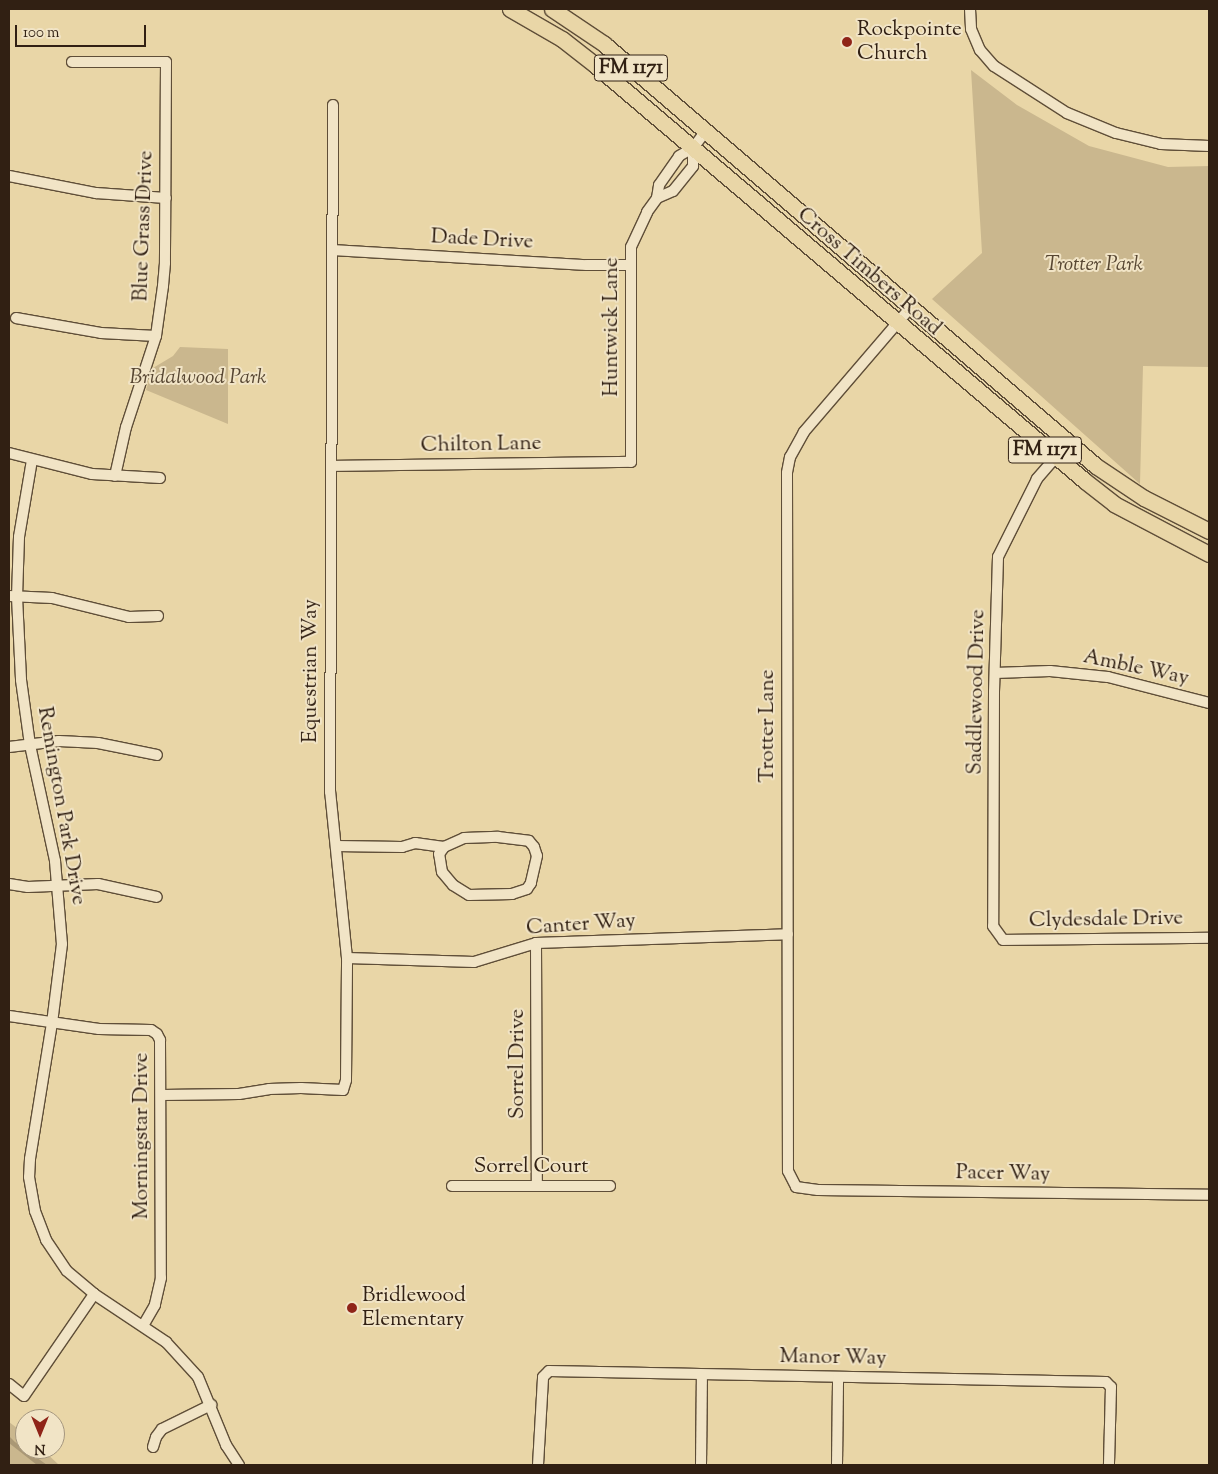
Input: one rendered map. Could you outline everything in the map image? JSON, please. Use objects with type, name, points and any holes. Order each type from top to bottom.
[{"type":"main road","name":"Cross Timbers Road","points":[[510,9],[562,39],[581,54],[1055,458],[1114,504],[1181,541],[1209,554]]},
{"type":"main road","name":"Cross Timbers Road","points":[[552,9],[604,44],[1096,466],[1144,498],[1209,531]]},
{"type":"street","points":[[970,9],[971,29],[980,50],[994,66],[1068,113],[1116,134],[1162,144],[1209,146]]},
{"type":"street","name":"Blue Grass Drive","points":[[72,62],[166,62],[165,263],[156,336],[126,427],[115,476]]},
{"type":"street","name":"Equestrian Way","points":[[162,1094],[239,1094],[285,1088],[343,1090],[347,1071],[348,958],[330,792],[333,105]]},
{"type":"street","name":"Huntwick Lane","points":[[631,462],[631,247],[637,231],[656,198],[659,185],[679,156],[692,148],[705,132]]},
{"type":"street","points":[[656,198],[673,191],[693,166],[692,148]]},
{"type":"street","points":[[9,176],[96,193],[166,198]]},
{"type":"street","name":"Dade Drive","points":[[332,250],[630,265]]},
{"type":"street","name":"Trotter Lane","points":[[796,1187],[788,1171],[787,473],[790,456],[804,432],[911,307]]},
{"type":"street","points":[[16,318],[101,333],[156,336]]},
{"type":"street","points":[[9,453],[92,474],[160,478]]},
{"type":"street","name":"Saddlewood Drive","points":[[1003,940],[993,926],[998,556],[1038,478],[1055,458]]},
{"type":"street","name":"Remington Park Drive","points":[[32,460],[18,537],[13,596],[21,680],[30,745],[58,885],[62,944],[52,1023],[32,1141],[31,1192],[40,1224],[54,1253],[67,1271],[94,1294],[166,1342],[198,1377],[226,1445],[239,1465]]},
{"type":"street","name":"Chilton Lane","points":[[332,466],[631,462]]},
{"type":"street","points":[[13,596],[52,598],[129,617],[158,616]]},
{"type":"street","name":"Amble Way","points":[[995,672],[1050,671],[1108,677],[1209,703]]},
{"type":"street","points":[[9,747],[59,741],[98,743],[157,755]]},
{"type":"street","points":[[336,846],[402,847],[415,843],[444,847],[464,838],[498,837],[529,841],[537,856],[532,883],[527,889],[512,894],[469,895],[453,885],[442,872],[439,854],[444,847]]},
{"type":"street","points":[[9,884],[28,887],[82,884],[113,886],[157,897]]},
{"type":"street","name":"Canter Way","points":[[348,958],[474,962],[536,943],[788,934]]},
{"type":"street","name":"Clydesdale Drive","points":[[1003,940],[1209,938]]},
{"type":"street","name":"Sorrel Drive","points":[[536,943],[537,1185]]},
{"type":"street","name":"Morningstar Drive","points":[[9,1016],[99,1029],[151,1030],[157,1034],[162,1048],[161,1285],[155,1305],[143,1326]]},
{"type":"street","name":"Sorrel Court","points":[[452,1186],[610,1186]]},
{"type":"street","name":"Pacer Way","points":[[796,1187],[818,1190],[1209,1195]]},
{"type":"street","points":[[9,1384],[24,1396],[94,1294]]},
{"type":"street","name":"Manor Way","points":[[538,1465],[543,1377],[549,1371],[1106,1382],[1111,1387],[1109,1465]]},
{"type":"street","points":[[701,1465],[702,1375]]},
{"type":"street","points":[[837,1465],[838,1377]]},
{"type":"street","points":[[154,1447],[156,1437],[162,1429],[211,1405]]},
{"type":"green space","name":"Trotter Park","points":[[971,70],[1017,105],[1089,146],[1168,167],[1209,166],[1209,367],[1143,366],[1140,484],[932,299],[982,253]]},
{"type":"green space","name":"Bridalwood Park","points":[[180,347],[228,349],[228,424],[146,390],[153,368],[173,356]]},
{"type":"green space","points":[[9,1422],[15,1426],[15,1459],[53,1459],[59,1465],[9,1465]]},
{"type":"shaded area","points":[[9,1436],[15,1442],[15,1448],[9,1443]]},
{"type":"shaded area","points":[[29,1459],[39,1459],[47,1465],[37,1465]]},
{"type":"place","name":"Rockpointe Church","points":[[847,42]]},
{"type":"place","name":"Bridlewood Elementary","points":[[352,1308]]}]
